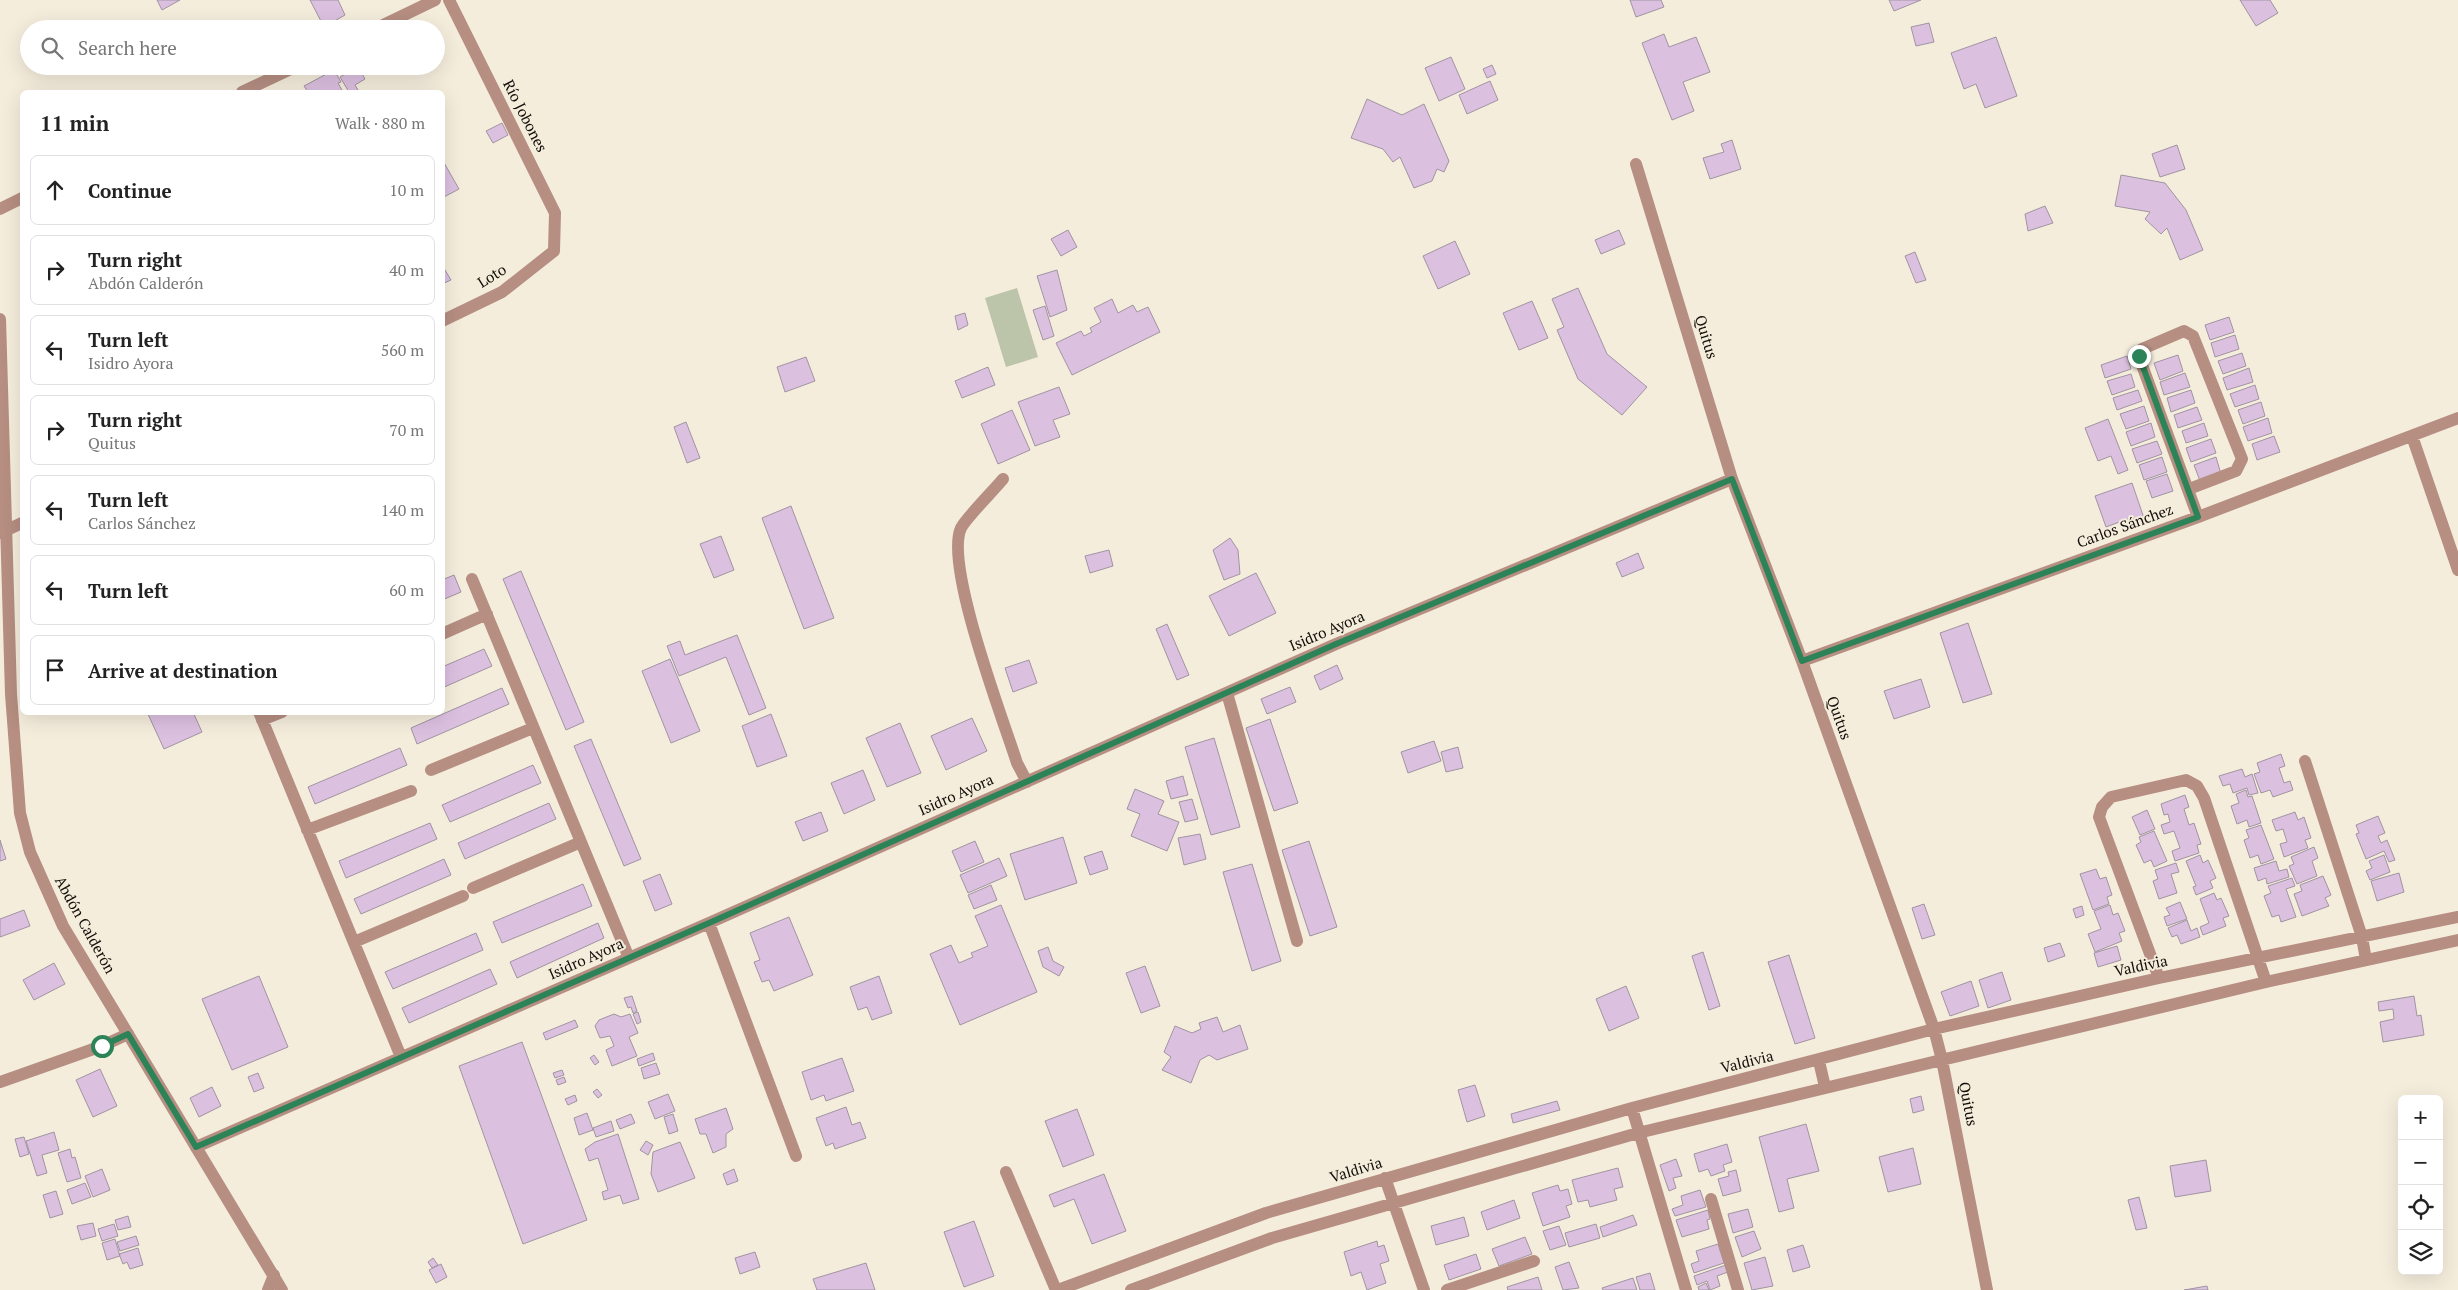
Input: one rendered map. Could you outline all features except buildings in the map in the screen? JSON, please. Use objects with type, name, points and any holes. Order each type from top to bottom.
[{"type":"street","points":[[394,20],[435,0]]},
{"type":"street","name":"Río Jobones","points":[[448,0],[555,213],[554,251]]},
{"type":"street","points":[[246,90],[278,75]]},
{"type":"street","name":"Quitus","points":[[1636,164],[1732,479],[1802,661],[1934,1029],[1942,1060],[1987,1290]]},
{"type":"street","points":[[0,209],[20,199]]},
{"type":"street","name":"Loto","points":[[445,320],[502,292],[554,251]]},
{"type":"street","name":"Abdón Calderón","points":[[0,318],[4,532],[11,694],[20,813],[30,852],[58,915],[282,1290]]},
{"type":"street","points":[[2189,489],[2236,471],[2242,459],[2193,336],[2184,331],[2142,349],[2139,356],[2198,517]]},
{"type":"street","name":"Carlos Sánchez","points":[[1802,661],[2198,517],[2458,418]]},
{"type":"street","points":[[2412,436],[2458,570]]},
{"type":"street","points":[[1003,479],[961,528],[957,555],[962,590],[1017,762],[1027,782]]},
{"type":"street","name":"Isidro Ayora","points":[[196,1147],[709,923],[1336,644],[1732,479]]},
{"type":"street","points":[[4,532],[20,523]]},
{"type":"street","points":[[472,579],[629,958]]},
{"type":"street","points":[[445,633],[486,614]]},
{"type":"street","points":[[1227,693],[1297,941]]},
{"type":"street","points":[[260,716],[402,1057]]},
{"type":"street","points":[[431,770],[533,728]]},
{"type":"street","points":[[2305,761],[2362,938],[2366,960]]},
{"type":"street","points":[[2159,978],[2099,817],[2102,807],[2110,797],[2186,780],[2197,786],[2204,798],[2266,982]]},
{"type":"street","points":[[307,830],[411,791]]},
{"type":"street","points":[[354,942],[581,842]]},
{"type":"street","name":"Valdivia","points":[[1057,1290],[1266,1213],[1632,1108],[1819,1061],[1934,1029],[2159,978],[2458,917]]},
{"type":"street","points":[[709,923],[796,1156]]},
{"type":"street","points":[[1131,1290],[1272,1238],[1638,1133],[2266,982],[2458,940]]},
{"type":"street","points":[[0,1082],[102,1046],[128,1034]]},
{"type":"street","points":[[1819,1061],[1825,1087]]},
{"type":"street","points":[[1632,1108],[1686,1290]]},
{"type":"street","points":[[1006,1172],[1057,1290]]},
{"type":"street","points":[[1385,1178],[1424,1290]]},
{"type":"street","points":[[1711,1199],[1738,1290]]},
{"type":"street","points":[[1447,1290],[1534,1261]]},
{"type":"street","points":[[268,1290],[274,1276]]},
{"type":"green space","points":[[1017,288],[1038,357],[1006,367],[985,298]]},
{"type":"route","points":[[102,1046],[128,1034],[196,1147],[709,923],[1336,644],[1732,479],[1802,661],[2198,517],[2139,356]]}]
